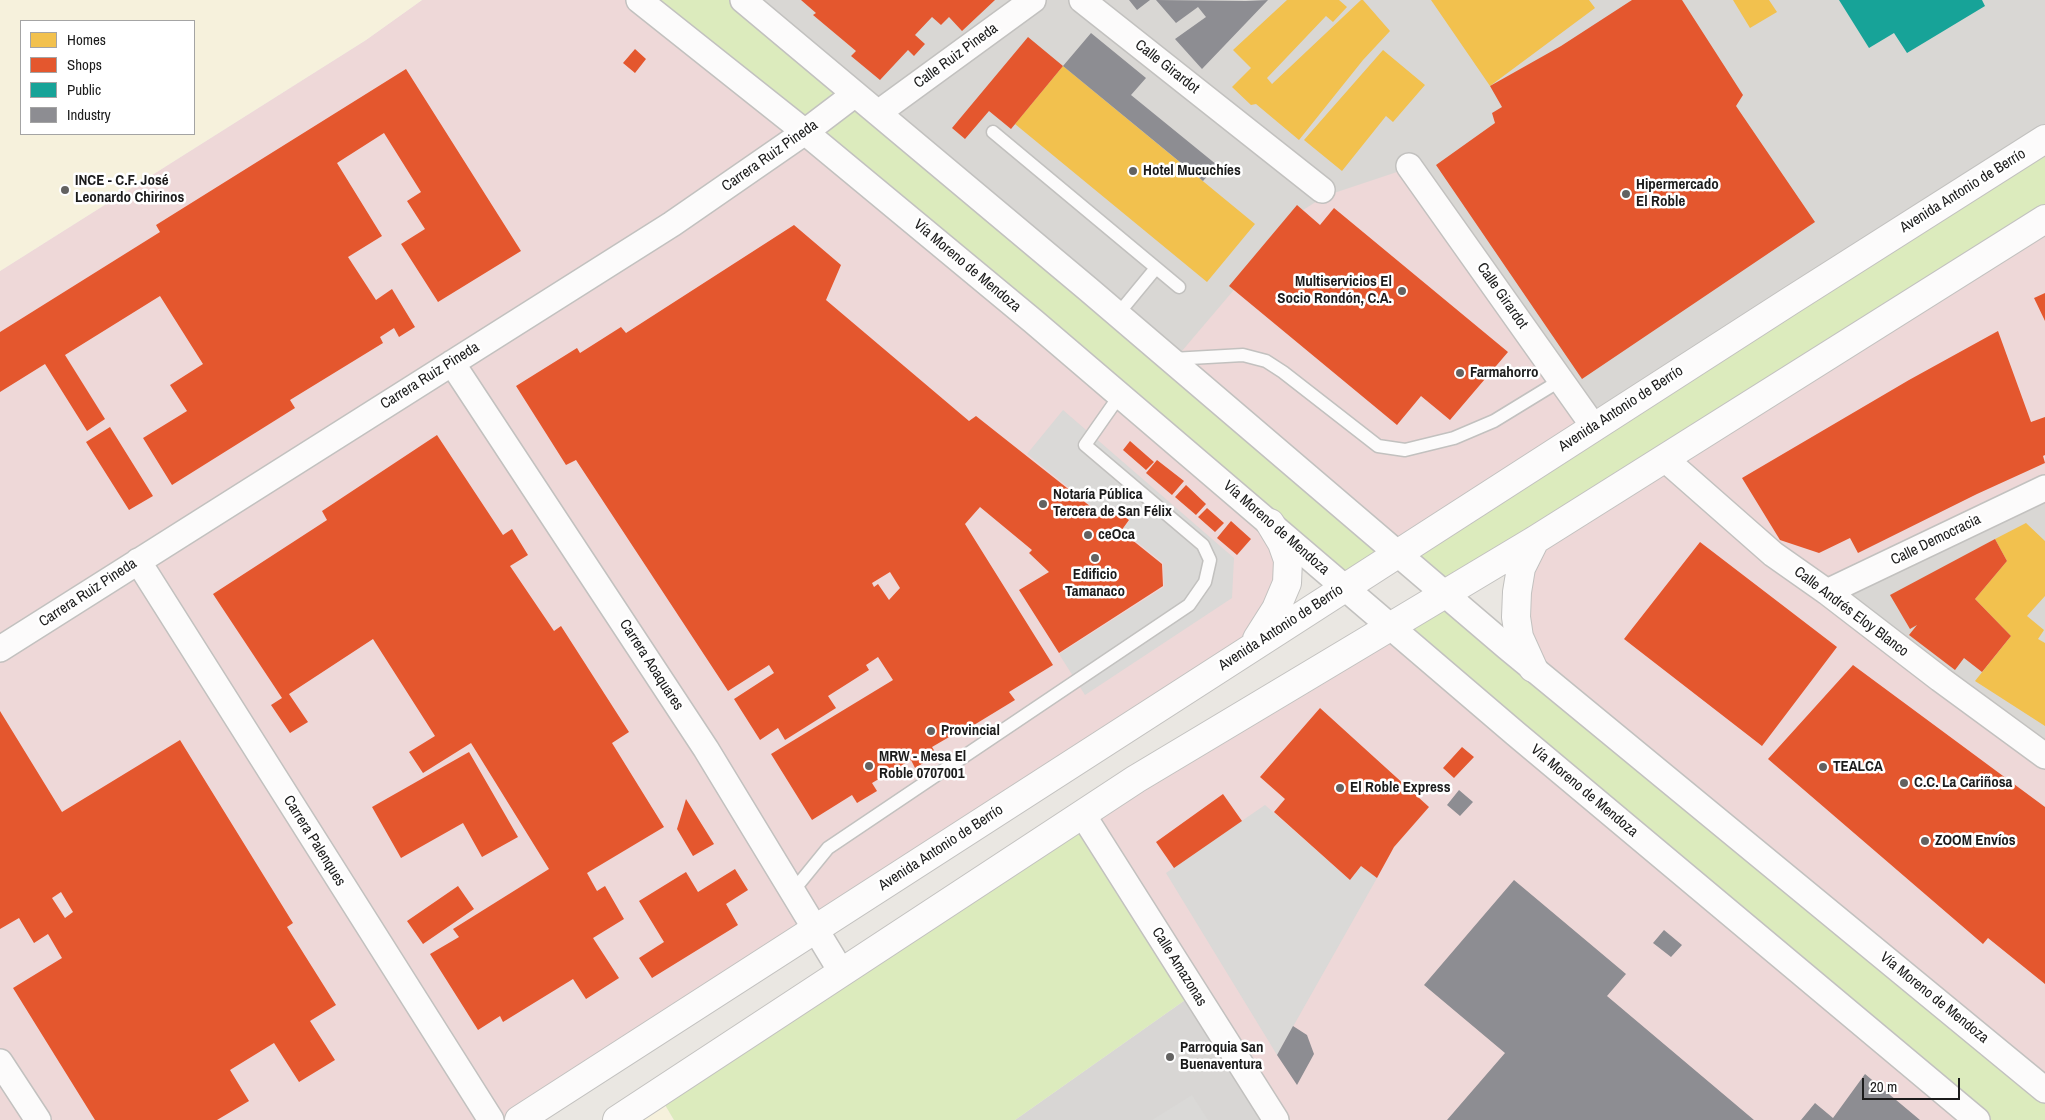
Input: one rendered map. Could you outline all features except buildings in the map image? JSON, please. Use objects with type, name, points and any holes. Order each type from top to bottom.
[{"type":"street","name":"Vía Moreno de Mendoza","points":[[638,0],[805,132],[1120,395],[1766,945],[1977,1120]]},
{"type":"street","name":"Vía Moreno de Mendoza","points":[[742,0],[1118,314],[1533,668],[2045,1090]]},
{"type":"street","name":"Calle Ruiz Pineda","points":[[878,113],[1034,0]]},
{"type":"street","name":"Calle Girardot","points":[[1082,0],[1322,190]]},
{"type":"street","name":"Carrera Ruiz Pineda","points":[[0,650],[672,224],[805,132],[855,94]]},
{"type":"street","name":"Avenida Antonio de Berrío","points":[[519,1120],[1345,587],[2045,139]]},
{"type":"street","name":"Calle Girardot","points":[[1409,166],[1594,427]]},
{"type":"street","points":[[617,1120],[1136,779],[1535,540],[2045,219]]},
{"type":"street","name":"Carrera Aoaquares","points":[[452,363],[706,749],[842,973]]},
{"type":"street","name":"Calle Andrés Eloy Blanco","points":[[1665,459],[1773,554],[1827,592],[1940,679],[2045,756]]},
{"type":"street","name":"Calle Democracia","points":[[1827,592],[2045,488]]},
{"type":"street","points":[[1253,647],[1276,609],[1288,583],[1288,560],[1282,543],[1270,523]]},
{"type":"street","points":[[1533,668],[1519,637],[1516,617],[1517,592],[1522,568],[1535,540]]},
{"type":"street","name":"Carrera Palenques","points":[[138,561],[491,1120]]},
{"type":"street","name":"Calle Amazonas","points":[[1083,815],[1276,1120]]},
{"type":"street","points":[[0,1062],[38,1120]]},
{"type":"lane","points":[[993,132],[1179,287]]},
{"type":"lane","points":[[1118,314],[1156,268]]},
{"type":"lane","points":[[1170,359],[1243,355],[1266,361],[1283,372],[1378,446],[1405,450],[1454,438],[1494,421],[1561,380]]},
{"type":"lane","points":[[793,891],[828,848],[1189,605],[1205,582],[1210,560],[1203,545],[1085,445],[1120,395]]},
{"type":"shaded area","name":"INCE - C.F. José Leonardo Chirinos","points":[[0,0],[422,0],[366,40],[0,271]]},
{"type":"shaded area","points":[[422,0],[639,0],[1270,523],[1288,560],[1253,647],[519,1120],[0,1120],[0,271],[366,40]]},
{"type":"shaded area","points":[[743,0],[2045,0],[2045,139],[1398,553]]},
{"type":"shaded area","points":[[1406,169],[1587,426],[1397,548],[1176,358],[1300,212],[1325,196]]},
{"type":"shaded area","points":[[2045,219],[2045,488],[1828,592],[2045,756],[2045,1090],[1533,668],[1519,637],[1535,540]]},
{"type":"shaded area","points":[[1063,410],[1234,558],[1232,598],[1085,695],[1059,654],[1164,587],[1163,563],[1122,530],[1130,520],[1113,506],[1104,516],[1027,454]]},
{"type":"shaded area","points":[[2045,488],[2045,756],[1827,592]]},
{"type":"shaded area","points":[[1391,627],[1977,1120],[1276,1120],[1083,815]]},
{"type":"shaded area","points":[[1265,805],[1350,880],[1361,866],[1377,878],[1277,1055],[1166,873]]},
{"type":"shaded area","name":"Parroquia San Buenaventura","points":[[1195,993],[1276,1120],[1015,1120]]},
{"type":"shaded area","points":[[658,1093],[674,1120],[617,1120]]},
{"type":"shaded area","points":[[1192,1095],[1208,1120],[1152,1120]]},
{"type":"green space","points":[[639,0],[742,0],[1391,552],[1346,582]]},
{"type":"green space","points":[[2045,139],[2045,219],[1446,594],[2045,1090],[2045,1120],[1977,1120],[1391,627],[1445,594],[1398,553]]},
{"type":"green space","points":[[1083,815],[1195,993],[1015,1120],[674,1120],[658,1093]]},
{"type":"place","name":"Hotel Mucuchíes","points":[[1133,171]]},
{"type":"place","name":"INCE - C.F. José Leonardo Chirinos","points":[[65,190]]},
{"type":"place","name":"Hipermercado El Roble","points":[[1626,194]]},
{"type":"place","name":"Multiservicios El Socio Rondón, C.A.","points":[[1402,291]]},
{"type":"place","name":"Farmahorro","points":[[1460,373]]},
{"type":"place","name":"Notaría Pública Tercera de San Félix","points":[[1043,504]]},
{"type":"place","name":"ceOca","points":[[1088,535]]},
{"type":"place","name":"Edificio Tamanaco","points":[[1095,558]]},
{"type":"place","name":"Provincial","points":[[931,731]]},
{"type":"place","name":"MRW - Mesa El Roble 0707001","points":[[869,766]]},
{"type":"place","name":"TEALCA","points":[[1823,767]]},
{"type":"place","name":"C.C. La Cariñosa","points":[[1904,783]]},
{"type":"place","name":"El Roble Express","points":[[1340,788]]},
{"type":"place","name":"ZOOM Envíos","points":[[1925,841]]},
{"type":"place","name":"Parroquia San Buenaventura","points":[[1170,1057]]}]
